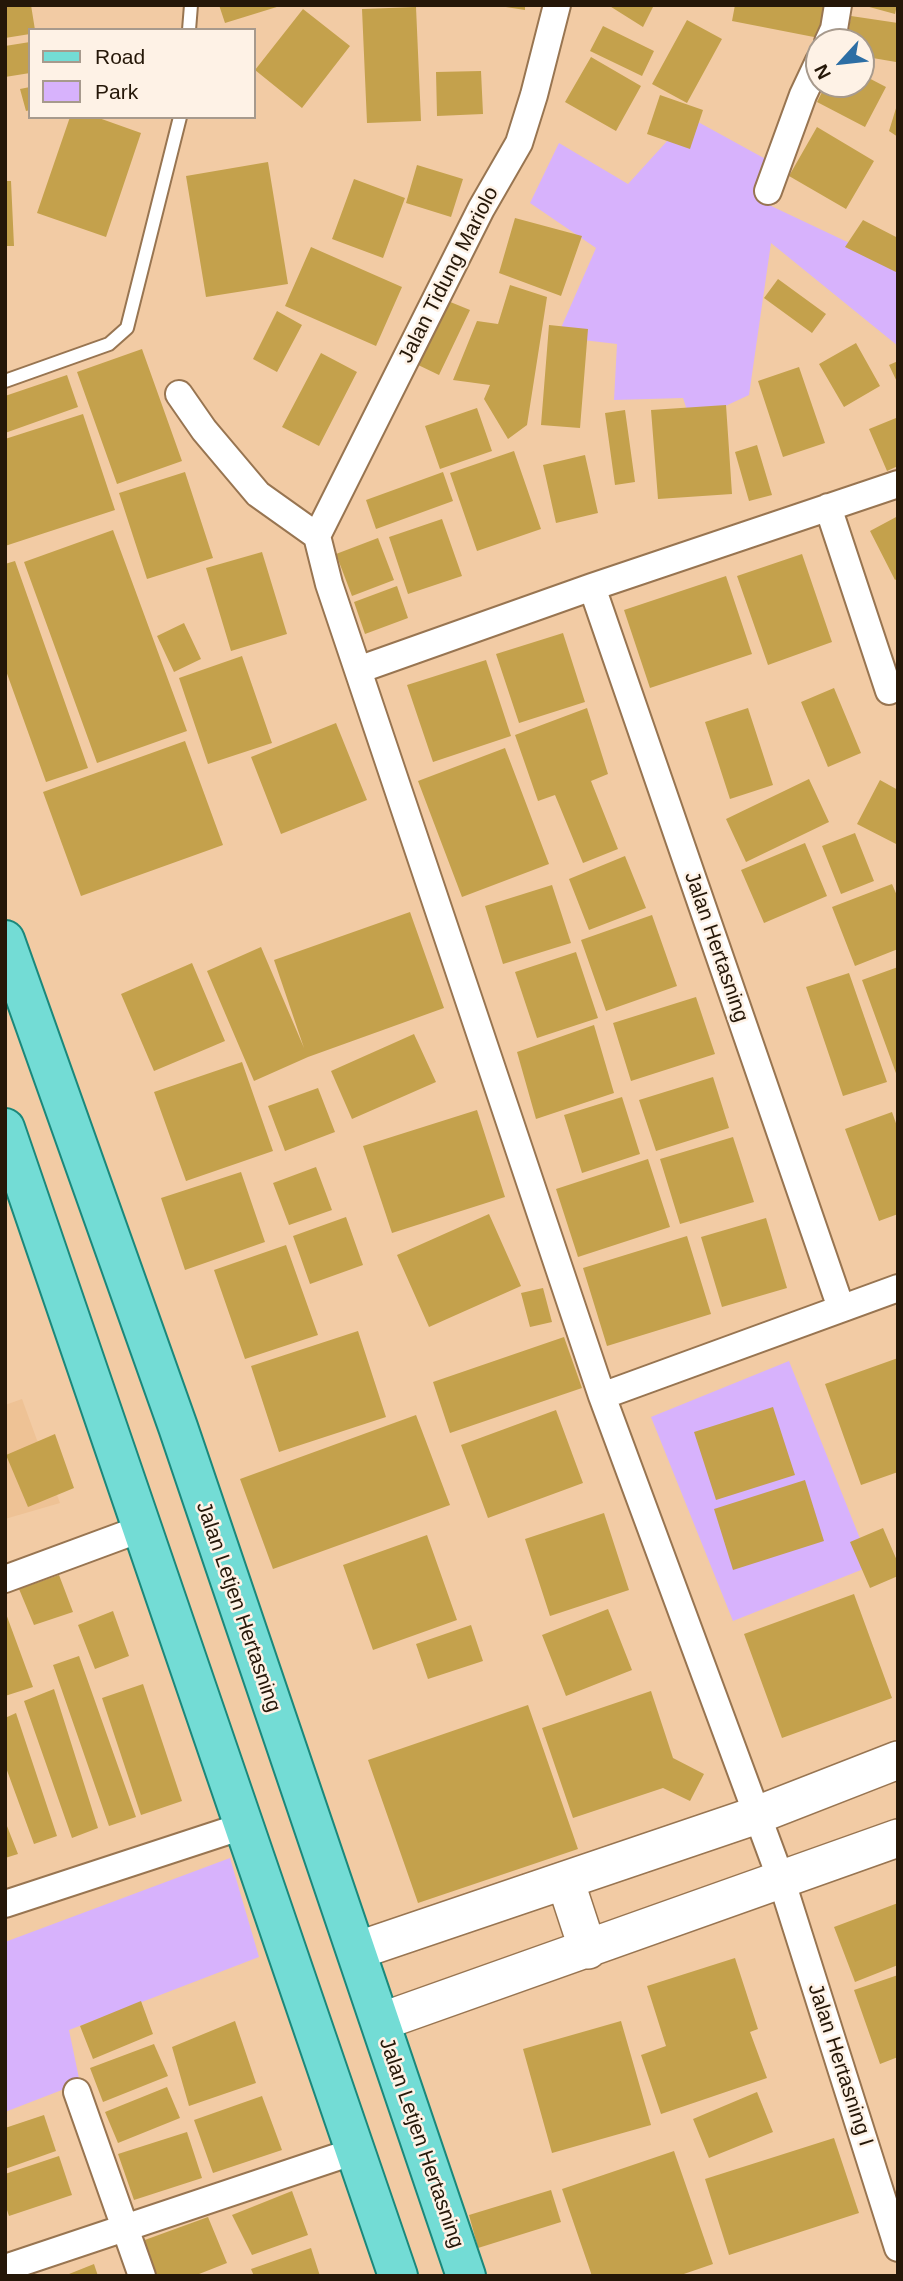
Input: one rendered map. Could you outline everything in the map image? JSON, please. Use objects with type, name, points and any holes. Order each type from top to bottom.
[{"type":"main road","name":"Jalan Letjen Hertasning","points":[[5,940],[18,1010],[356,1951],[466,2276]]},
{"type":"main road","points":[[5,1128],[398,2276]]},
{"type":"street","name":"Jalan Tidung Mariolo","points":[[317,536],[481,209],[519,143],[557,5]]},
{"type":"street","points":[[834,28],[838,5]]},
{"type":"street","points":[[768,191],[805,97]]},
{"type":"street","points":[[179,394],[204,430],[258,494],[317,536]]},
{"type":"street","points":[[358,670],[592,587],[898,484]]},
{"type":"street","points":[[828,508],[889,691]]},
{"type":"street","name":"Jalan Hertasning I","points":[[317,536],[326,574],[602,1395],[782,1882],[898,2248]]},
{"type":"street","name":"Jalan Hertasning","points":[[592,587],[841,1308]]},
{"type":"street","points":[[602,1395],[898,1288]]},
{"type":"street","points":[[5,1579],[144,1528]]},
{"type":"street","points":[[356,1951],[757,1815],[898,1760]]},
{"type":"street","points":[[5,1904],[243,1826]]},
{"type":"street","points":[[380,2022],[782,1882],[898,1838]]},
{"type":"street","points":[[565,1880],[588,1950]]},
{"type":"street","points":[[78,2092],[142,2276]]},
{"type":"street","points":[[5,2268],[355,2151]]},
{"type":"lane","points":[[188,28],[191,5]]},
{"type":"lane","points":[[5,381],[110,344],[127,328],[179,119]]},
{"type":"shaded area","points":[[22,1399],[60,1503],[5,1519],[5,1405]]},
{"type":"green space","points":[[689,117],[771,162],[767,204],[898,266],[898,346],[771,243],[749,395],[691,422],[683,398],[614,400],[617,344],[557,337],[596,248],[530,203],[559,143],[628,184]]},
{"type":"green space","points":[[789,1361],[871,1566],[733,1621],[651,1417]]},
{"type":"green space","points":[[230,1858],[259,1957],[69,2030],[80,2083],[5,2112],[5,1942]]},
{"type":"building","points":[[5,5],[31,5],[35,28],[28,28],[28,34],[5,38]]},
{"type":"building","points":[[219,5],[280,5],[280,6],[225,23]]},
{"type":"building","points":[[493,5],[525,5],[525,10]]},
{"type":"building","points":[[608,5],[654,5],[643,27]]},
{"type":"building","points":[[735,5],[825,5],[821,28],[805,28],[805,35],[732,21]]},
{"type":"building","points":[[862,5],[897,5],[895,14]]},
{"type":"building","points":[[416,7],[421,121],[367,123],[362,9]]},
{"type":"building","points":[[303,9],[350,46],[302,108],[256,69]]},
{"type":"building","points":[[851,16],[898,23],[896,62],[875,58],[875,28],[849,28]]},
{"type":"building","points":[[687,20],[722,39],[687,103],[652,84]]},
{"type":"building","points":[[603,26],[654,51],[642,76],[590,51]]},
{"type":"building","points":[[28,42],[28,73],[5,77],[5,46]]},
{"type":"building","points":[[591,57],[641,86],[616,131],[565,102]]},
{"type":"building","points":[[481,71],[483,114],[437,116],[436,72]]},
{"type":"building","points":[[875,81],[886,87],[865,127],[817,102],[819,98],[875,98]]},
{"type":"building","points":[[28,87],[28,110],[26,111],[20,89]]},
{"type":"building","points":[[660,95],[703,110],[690,149],[647,134]]},
{"type":"building","points":[[898,105],[898,137],[889,131]]},
{"type":"building","points":[[69,119],[102,119],[141,133],[106,237],[37,213]]},
{"type":"building","points":[[817,127],[874,161],[846,209],[789,176]]},
{"type":"building","points":[[268,162],[288,284],[206,297],[186,176]]},
{"type":"building","points":[[417,165],[463,179],[451,217],[406,203]]},
{"type":"building","points":[[354,179],[405,198],[383,258],[332,239]]},
{"type":"building","points":[[5,181],[11,181],[14,246],[5,246]]},
{"type":"building","points":[[515,218],[582,236],[561,296],[499,273]]},
{"type":"building","points":[[863,220],[898,238],[898,273],[845,247]]},
{"type":"building","points":[[311,247],[402,287],[376,346],[285,306]]},
{"type":"building","points":[[778,279],[826,314],[812,333],[764,298]]},
{"type":"building","points":[[510,285],[547,297],[527,425],[508,439],[484,399],[490,385],[453,380],[477,321],[498,324]]},
{"type":"building","points":[[443,299],[470,310],[439,375],[414,363]]},
{"type":"building","points":[[277,311],[302,325],[277,372],[253,359]]},
{"type":"building","points":[[549,325],[588,329],[580,428],[541,425]]},
{"type":"building","points":[[856,343],[880,386],[844,407],[819,364]]},
{"type":"building","points":[[142,349],[182,461],[117,484],[77,372]]},
{"type":"building","points":[[321,353],[357,372],[319,446],[282,427]]},
{"type":"building","points":[[898,361],[898,384],[889,365]]},
{"type":"building","points":[[799,367],[825,443],[783,457],[758,381]]},
{"type":"building","points":[[67,375],[78,407],[5,433],[5,396]]},
{"type":"building","points":[[726,405],[732,494],[658,499],[651,410]]},
{"type":"building","points":[[477,408],[492,451],[440,469],[425,426]]},
{"type":"building","points":[[625,410],[635,482],[615,485],[605,413]]},
{"type":"building","points":[[83,414],[115,510],[5,546],[5,439]]},
{"type":"building","points":[[896,418],[898,466],[887,471],[869,429]]},
{"type":"building","points":[[757,445],[772,495],[749,501],[735,452]]},
{"type":"building","points":[[514,451],[541,529],[477,551],[450,473]]},
{"type":"building","points":[[585,455],[598,513],[556,523],[543,465]]},
{"type":"building","points":[[185,472],[213,558],[147,579],[119,493]]},
{"type":"building","points":[[443,472],[453,501],[376,529],[366,500]]},
{"type":"building","points":[[898,516],[898,578],[895,580],[870,531]]},
{"type":"building","points":[[442,519],[462,576],[408,594],[389,537]]},
{"type":"building","points":[[113,530],[187,731],[97,763],[24,562]]},
{"type":"building","points":[[378,538],[394,580],[352,596],[336,554]]},
{"type":"building","points":[[262,552],[287,634],[231,651],[206,568]]},
{"type":"building","points":[[802,554],[832,642],[768,665],[737,576]]},
{"type":"building","points":[[15,561],[88,768],[46,782],[5,668],[5,564]]},
{"type":"building","points":[[726,576],[752,654],[650,688],[624,610]]},
{"type":"building","points":[[397,586],[408,618],[365,634],[354,602]]},
{"type":"building","points":[[184,623],[201,659],[174,672],[157,636]]},
{"type":"building","points":[[563,633],[585,702],[519,723],[496,654]]},
{"type":"building","points":[[242,656],[272,743],[208,764],[179,678]]},
{"type":"building","points":[[486,660],[511,736],[433,762],[407,685]]},
{"type":"building","points":[[834,688],[861,753],[828,767],[801,702]]},
{"type":"building","points":[[587,708],[608,774],[591,781],[618,849],[583,863],[555,795],[538,801],[515,735]]},
{"type":"building","points":[[748,708],[773,785],[730,799],[705,722]]},
{"type":"building","points":[[336,723],[367,800],[281,834],[251,757]]},
{"type":"building","points":[[185,741],[223,845],[81,896],[43,792]]},
{"type":"building","points":[[505,748],[549,864],[462,897],[418,781]]},
{"type":"building","points":[[809,779],[829,822],[746,862],[726,819]]},
{"type":"building","points":[[880,780],[898,790],[898,845],[857,824]]},
{"type":"building","points":[[855,833],[874,881],[841,894],[822,846]]},
{"type":"building","points":[[805,843],[827,896],[764,923],[741,870]]},
{"type":"building","points":[[625,856],[646,908],[589,930],[569,879]]},
{"type":"building","points":[[892,884],[898,898],[898,949],[855,966],[832,907]]},
{"type":"building","points":[[552,885],[571,943],[503,964],[485,906]]},
{"type":"building","points":[[410,912],[444,1008],[308,1057],[254,1081],[207,971],[261,947],[304,1048],[274,960]]},
{"type":"building","points":[[652,915],[677,986],[606,1011],[581,940]]},
{"type":"building","points":[[576,952],[598,1018],[537,1038],[515,972]]},
{"type":"building","points":[[192,963],[225,1041],[154,1071],[121,994]]},
{"type":"building","points":[[898,967],[898,1076],[897,1076],[862,980]]},
{"type":"building","points":[[849,973],[887,1082],[843,1096],[806,987]]},
{"type":"building","points":[[696,997],[715,1054],[631,1081],[613,1023]]},
{"type":"building","points":[[594,1025],[614,1093],[536,1119],[517,1052]]},
{"type":"building","points":[[414,1034],[436,1082],[352,1119],[331,1071]]},
{"type":"building","points":[[242,1062],[273,1151],[186,1181],[154,1092]]},
{"type":"building","points":[[713,1077],[729,1128],[656,1151],[639,1100]]},
{"type":"building","points":[[318,1088],[335,1132],[285,1151],[268,1106]]},
{"type":"building","points":[[622,1097],[640,1154],[582,1173],[564,1115]]},
{"type":"building","points":[[477,1110],[505,1197],[392,1233],[363,1146]]},
{"type":"building","points":[[892,1112],[898,1129],[898,1214],[879,1221],[845,1129]]},
{"type":"building","points":[[733,1137],[754,1202],[680,1224],[660,1159]]},
{"type":"building","points":[[648,1159],[670,1227],[578,1257],[556,1189]]},
{"type":"building","points":[[316,1167],[332,1210],[289,1225],[273,1183]]},
{"type":"building","points":[[241,1172],[265,1242],[185,1270],[161,1198]]},
{"type":"building","points":[[489,1214],[521,1286],[429,1327],[397,1255]]},
{"type":"building","points":[[346,1217],[363,1265],[310,1284],[293,1236]]},
{"type":"building","points":[[766,1218],[787,1288],[722,1307],[701,1237]]},
{"type":"building","points":[[687,1236],[711,1314],[607,1346],[583,1268]]},
{"type":"building","points":[[286,1245],[318,1335],[245,1359],[214,1270]]},
{"type":"building","points":[[543,1288],[552,1322],[530,1327],[521,1293]]},
{"type":"building","points":[[358,1331],[386,1417],[279,1452],[251,1366]]},
{"type":"building","points":[[564,1337],[582,1388],[450,1433],[433,1382]]},
{"type":"building","points":[[898,1358],[898,1472],[861,1485],[825,1384]]},
{"type":"building","points":[[773,1407],[795,1475],[716,1500],[694,1432]]},
{"type":"building","points":[[556,1410],[583,1483],[488,1518],[461,1445]]},
{"type":"building","points":[[416,1415],[450,1505],[273,1569],[240,1479]]},
{"type":"building","points":[[55,1434],[74,1488],[28,1507],[6,1455]]},
{"type":"building","points":[[805,1480],[824,1541],[733,1570],[714,1509]]},
{"type":"building","points":[[604,1513],[629,1590],[550,1616],[525,1539]]},
{"type":"building","points":[[883,1528],[898,1563],[898,1576],[870,1588],[850,1542]]},
{"type":"building","points":[[427,1535],[457,1620],[373,1650],[343,1565]]},
{"type":"building","points":[[59,1575],[73,1612],[34,1625],[19,1589]]},
{"type":"building","points":[[854,1594],[892,1698],[782,1738],[744,1634]]},
{"type":"building","points":[[608,1609],[632,1670],[566,1696],[542,1635]]},
{"type":"building","points":[[5,1611],[33,1687],[5,1696]]},
{"type":"building","points":[[113,1611],[129,1656],[95,1669],[78,1625]]},
{"type":"building","points":[[471,1625],[483,1661],[428,1679],[416,1644]]},
{"type":"building","points":[[79,1656],[136,1817],[109,1826],[53,1665]]},
{"type":"building","points":[[143,1684],[182,1801],[141,1815],[102,1698]]},
{"type":"building","points":[[54,1689],[98,1828],[72,1838],[24,1701]]},
{"type":"building","points":[[651,1691],[673,1758],[704,1774],[690,1801],[663,1788],[573,1818],[542,1728]]},
{"type":"building","points":[[528,1705],[578,1849],[418,1903],[368,1760]]},
{"type":"building","points":[[16,1713],[57,1836],[34,1844],[5,1765],[5,1718]]},
{"type":"building","points":[[5,1821],[18,1854],[5,1858]]},
{"type":"building","points":[[898,1903],[898,1965],[855,1982],[834,1927]]},
{"type":"building","points":[[735,1958],[758,2029],[750,2032],[767,2078],[661,2114],[641,2055],[666,2046],[647,1986]]},
{"type":"building","points":[[898,1975],[898,2057],[880,2064],[854,1990]]},
{"type":"building","points":[[141,2001],[153,2034],[93,2059],[80,2026]]},
{"type":"building","points":[[235,2021],[256,2083],[189,2106],[172,2047]]},
{"type":"building","points":[[621,2021],[651,2125],[552,2153],[523,2049]]},
{"type":"building","points":[[154,2044],[168,2076],[103,2102],[90,2068]]},
{"type":"building","points":[[167,2087],[180,2118],[118,2143],[105,2112]]},
{"type":"building","points":[[757,2092],[773,2132],[709,2158],[693,2119]]},
{"type":"building","points":[[262,2096],[282,2150],[213,2173],[194,2120]]},
{"type":"building","points":[[44,2115],[56,2151],[5,2169],[5,2128]]},
{"type":"building","points":[[187,2132],[202,2178],[134,2200],[118,2154]]},
{"type":"building","points":[[834,2138],[859,2213],[729,2255],[705,2179]]},
{"type":"building","points":[[674,2151],[713,2264],[678,2276],[592,2276],[562,2189]]},
{"type":"building","points":[[59,2156],[72,2195],[9,2216],[5,2204],[5,2174]]},
{"type":"building","points":[[551,2190],[561,2222],[478,2248],[469,2215]]},
{"type":"building","points":[[292,2191],[308,2235],[252,2255],[232,2215]]},
{"type":"building","points":[[208,2217],[227,2263],[194,2276],[155,2276],[142,2241]]},
{"type":"building","points":[[311,2248],[320,2276],[254,2276],[251,2269]]},
{"type":"building","points":[[94,2264],[98,2276],[64,2276]]}]
